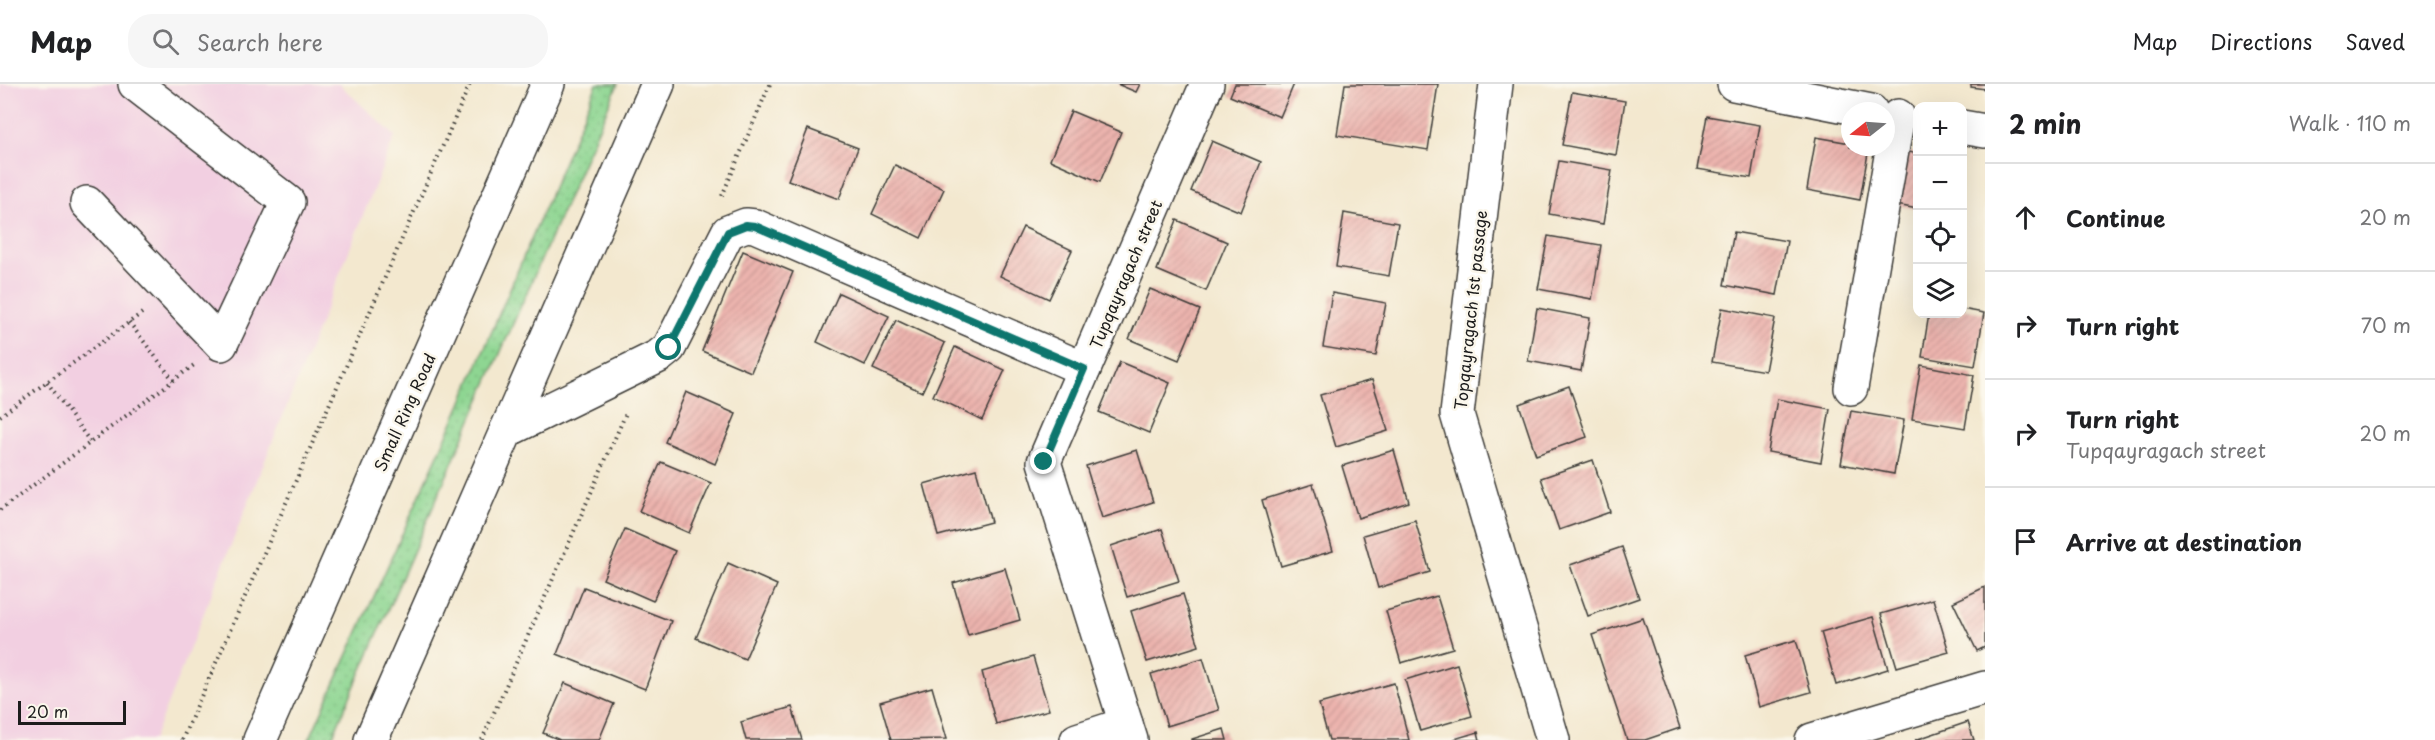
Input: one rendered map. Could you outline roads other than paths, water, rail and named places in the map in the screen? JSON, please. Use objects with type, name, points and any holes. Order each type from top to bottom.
[{"type":"main road","points":[[87,203],[221,344],[288,202],[135,84]]},
{"type":"main road","name":"Small Ring Road","points":[[260,740],[548,84]]},
{"type":"main road","points":[[370,740],[658,84]]},
{"type":"main road","name":"Tupqayragach street","points":[[1129,732],[1044,462],[1207,84]]},
{"type":"main road","name":"Topqayragach 1st passage","points":[[1496,84],[1457,414],[1553,740]]},
{"type":"main road","points":[[1734,84],[1841,105]]},
{"type":"main road","points":[[1967,128],[1985,131]]},
{"type":"main road","points":[[1851,388],[1887,156]]},
{"type":"main road","points":[[506,430],[659,356],[669,348],[728,232],[746,225],[755,226],[1084,369]]},
{"type":"main road","points":[[1812,740],[1984,690]]},
{"type":"main road","points":[[1077,740],[1129,732]]}]
